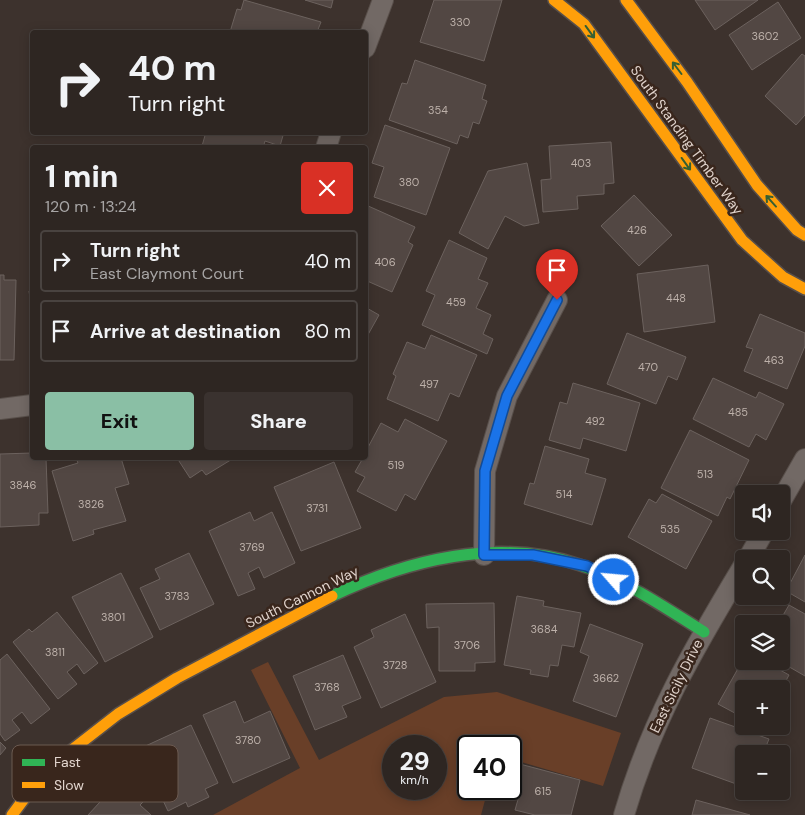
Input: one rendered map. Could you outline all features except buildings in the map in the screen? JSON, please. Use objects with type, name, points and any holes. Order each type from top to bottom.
[{"type":"street","points":[[368,40],[384,0]]},
{"type":"street","name":"South Standing Timber Way","points":[[554,0],[584,24],[742,240],[783,277],[805,289]]},
{"type":"street","points":[[626,0],[688,82],[757,185],[797,230],[805,235]]},
{"type":"street","points":[[484,555],[485,481],[488,461],[507,396],[557,300]]},
{"type":"street","points":[[0,409],[30,405]]},
{"type":"street","points":[[790,485],[805,459]]},
{"type":"street","name":"South Cannon Way","points":[[78,745],[91,733],[167,682],[331,596],[382,575],[433,560],[484,555],[533,555],[587,566],[642,593],[704,632]]},
{"type":"street","name":"East Sicily Drive","points":[[624,815],[641,759],[668,698],[735,580]]},
{"type":"street","name":"South Cannon Way","points":[[12,815],[22,802]]},
{"type":"shaded area","points":[[268,662],[319,760],[444,697],[497,692],[621,733],[603,786],[522,762],[522,735],[457,735],[457,800],[485,800],[481,815],[213,815],[300,768],[251,670]]},
{"type":"traffic: fast","points":[[332,596],[361,583],[422,563],[453,556],[517,553],[549,557],[597,571],[644,595],[704,632]]},
{"type":"traffic: slow","points":[[554,0],[584,24],[742,240],[783,277],[805,289]]},
{"type":"traffic: slow","points":[[626,0],[687,82],[757,185],[797,230],[805,235]]},
{"type":"traffic: slow","points":[[78,745],[118,714],[177,678],[332,596]]},
{"type":"traffic: slow","points":[[12,815],[22,802]]},
{"type":"route","points":[[557,300],[507,396],[485,471],[484,555],[533,555],[587,566],[614,580]]}]
